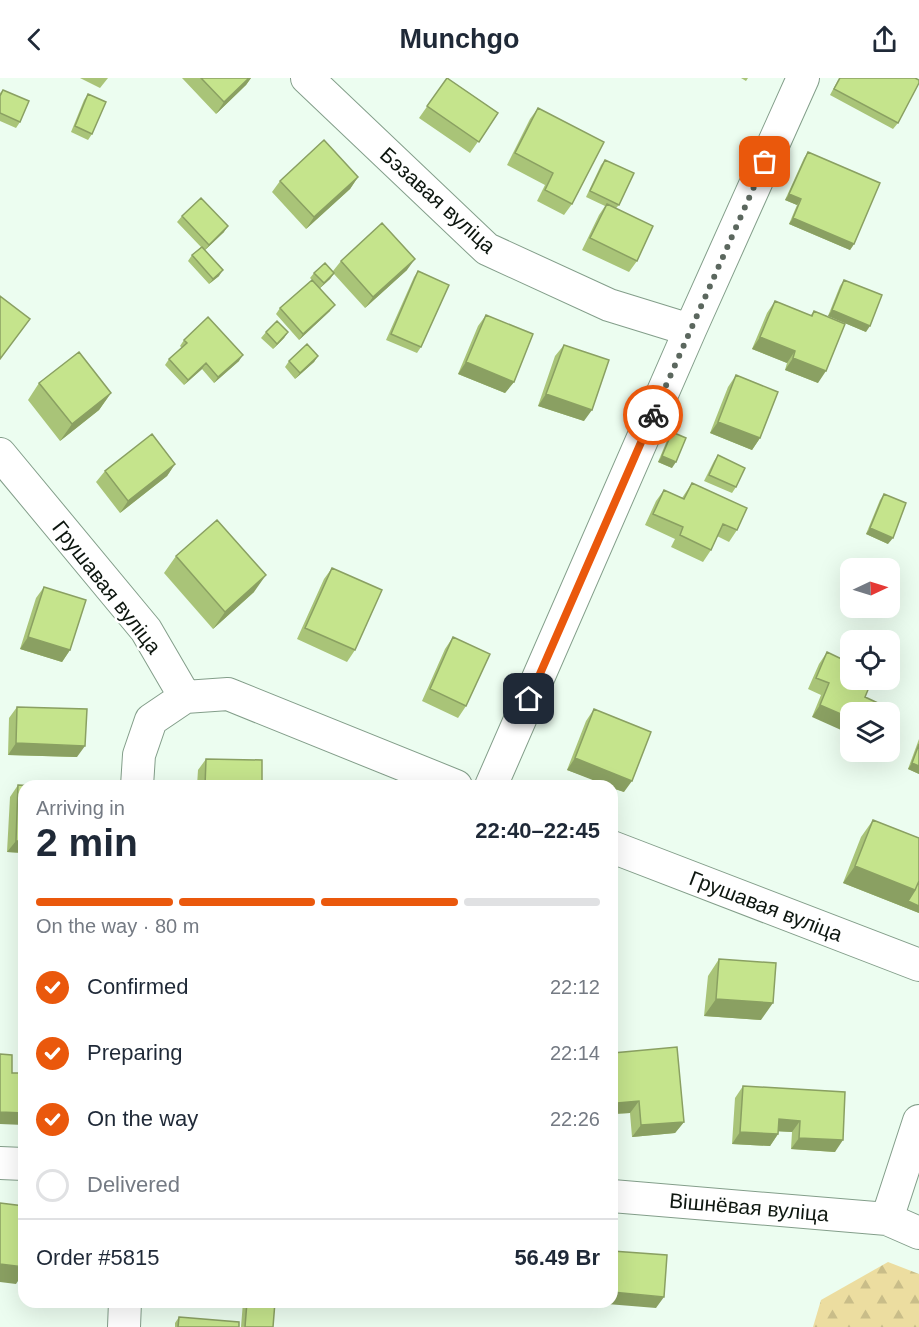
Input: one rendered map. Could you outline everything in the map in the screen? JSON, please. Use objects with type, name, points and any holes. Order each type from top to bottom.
[{"type":"street","name":"Бэзавая вуліца","points":[[307,78],[487,249],[609,305],[690,330]]},
{"type":"street","points":[[494,780],[803,78]]},
{"type":"street","name":"Грушавая вуліца","points":[[0,454],[146,630],[185,697]]},
{"type":"street","points":[[137,780],[139,755],[152,720],[185,697],[228,694],[441,780]]},
{"type":"street","name":"Грушавая вуліца","points":[[618,849],[919,965]]},
{"type":"street","points":[[887,1219],[919,1121]]},
{"type":"street","points":[[0,1163],[18,1164]]},
{"type":"street","name":"Вішнёвая вуліца","points":[[618,1197],[887,1219],[919,1233]]},
{"type":"street","points":[[124,1308],[124,1327]]},
{"type":"green space","points":[[888,1262],[919,1274],[919,1327],[813,1327],[821,1300]]},
{"type":"building","points":[[201,78],[249,78],[224,102]]},
{"type":"building","points":[[447,78],[498,113],[479,142],[427,106]]},
{"type":"building","points":[[840,78],[915,78],[919,80],[919,83],[898,123],[834,89]]},
{"type":"building","points":[[3,90],[29,101],[20,122],[0,113],[0,96]]},
{"type":"building","points":[[88,94],[106,102],[92,134],[75,126]]},
{"type":"building","points":[[538,108],[604,142],[572,204],[545,190],[553,173],[515,153]]},
{"type":"building","points":[[324,140],[358,177],[314,217],[280,181]]},
{"type":"building","points":[[808,152],[880,183],[854,244],[793,218],[801,199],[789,194]]},
{"type":"building","points":[[605,160],[634,173],[619,205],[590,191]]},
{"type":"building","points":[[201,198],[228,226],[209,245],[182,216]]},
{"type":"building","points":[[607,204],[653,226],[637,261],[590,238]]},
{"type":"building","points":[[382,223],[415,259],[373,297],[341,261]]},
{"type":"building","points":[[202,247],[223,270],[213,279],[192,255]]},
{"type":"building","points":[[325,263],[334,273],[324,283],[314,273]]},
{"type":"building","points":[[418,271],[449,285],[421,347],[391,334]]},
{"type":"building","points":[[312,280],[335,305],[303,334],[280,308]]},
{"type":"building","points":[[844,280],[882,295],[870,326],[832,310]]},
{"type":"building","points":[[0,296],[30,319],[0,359]]},
{"type":"building","points":[[775,301],[812,316],[814,311],[845,324],[826,371],[793,358],[795,351],[760,337]]},
{"type":"building","points":[[486,315],[533,334],[514,382],[466,362]]},
{"type":"building","points":[[208,317],[243,355],[218,377],[206,363],[188,380],[169,359],[187,343],[184,340]]},
{"type":"building","points":[[277,321],[288,332],[277,344],[266,332]]},
{"type":"building","points":[[307,344],[318,356],[300,373],[289,361]]},
{"type":"building","points":[[564,345],[609,360],[592,410],[546,394]]},
{"type":"building","points":[[79,352],[111,393],[72,424],[39,383]]},
{"type":"building","points":[[736,375],[778,392],[760,438],[718,422]]},
{"type":"building","points":[[672,432],[686,438],[676,462],[662,456]]},
{"type":"building","points":[[152,434],[175,464],[128,501],[105,471]]},
{"type":"building","points":[[718,455],[745,468],[736,487],[709,475]]},
{"type":"building","points":[[692,483],[747,508],[737,530],[723,524],[711,550],[680,535],[683,527],[653,514],[664,490],[684,499]]},
{"type":"building","points":[[884,494],[906,503],[893,538],[870,528]]},
{"type":"building","points":[[217,520],[266,575],[225,612],[176,556]]},
{"type":"building","points":[[332,568],[382,590],[355,650],[305,628]]},
{"type":"building","points":[[44,587],[86,600],[70,650],[28,637]]},
{"type":"building","points":[[453,637],[490,654],[466,706],[430,689]]},
{"type":"building","points":[[827,652],[840,658],[840,690],[868,690],[865,697],[876,702],[840,702],[840,714],[820,705],[829,683],[816,678]]},
{"type":"building","points":[[17,707],[87,709],[85,746],[16,743]]},
{"type":"building","points":[[594,709],[651,732],[632,781],[575,758]]},
{"type":"building","points":[[919,744],[919,766],[912,763]]},
{"type":"building","points":[[206,759],[262,760],[262,780],[205,780]]},
{"type":"building","points":[[18,785],[18,841],[16,841]]},
{"type":"building","points":[[873,820],[919,838],[919,881],[915,890],[855,866]]},
{"type":"building","points":[[919,881],[919,906],[908,901]]},
{"type":"building","points":[[719,959],[776,963],[773,1003],[716,999]]},
{"type":"building","points":[[677,1047],[684,1122],[641,1125],[639,1101],[618,1103],[618,1053]]},
{"type":"building","points":[[0,1054],[12,1055],[12,1073],[18,1073],[18,1113],[0,1112]]},
{"type":"building","points":[[743,1086],[845,1092],[843,1140],[799,1138],[800,1121],[779,1119],[778,1134],[740,1132]]},
{"type":"building","points":[[0,1203],[18,1205],[18,1266],[0,1264]]},
{"type":"building","points":[[618,1251],[667,1255],[664,1297],[618,1293]]},
{"type":"building","points":[[247,1308],[275,1308],[273,1327],[245,1327]]},
{"type":"building","points":[[179,1317],[239,1322],[239,1327],[178,1327]]},
{"type":"way so far","points":[[653,415],[765,162]]},
{"type":"route","points":[[529,699],[653,415]]}]
